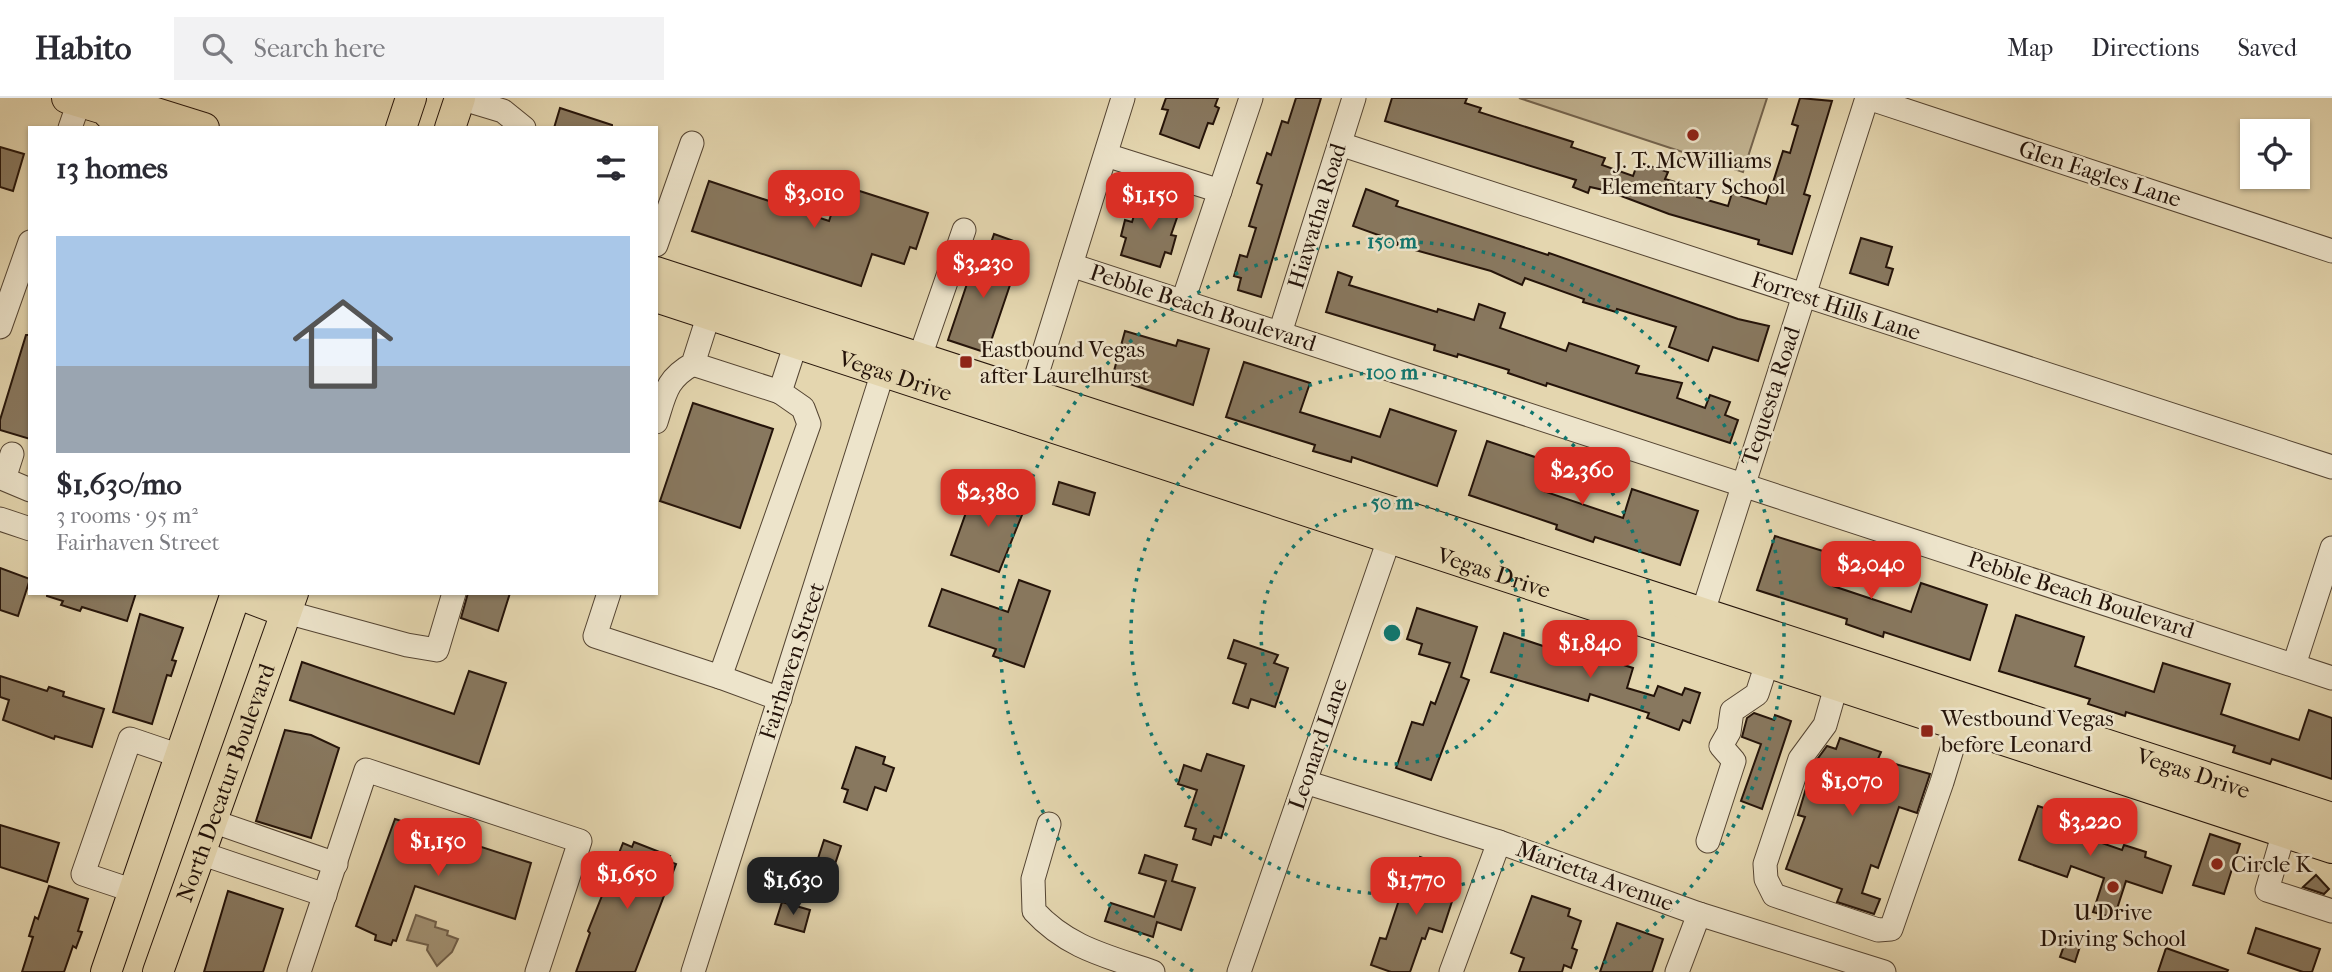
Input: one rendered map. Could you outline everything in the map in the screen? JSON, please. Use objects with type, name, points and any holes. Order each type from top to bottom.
[{"type":"main road","points":[[402,126],[411,98]]},
{"type":"main road","points":[[451,126],[460,98]]},
{"type":"main road","points":[[80,109],[127,104],[198,126]]},
{"type":"main road","points":[[80,109],[127,126]]},
{"type":"main road","name":"Vegas Drive","points":[[658,273],[712,303],[1841,672],[2332,817]]},
{"type":"main road","name":"Vegas Drive","points":[[658,297],[712,303]]},
{"type":"main road","name":"Vegas Drive","points":[[1393,526],[1702,615],[1772,649]]},
{"type":"main road","points":[[106,972],[234,595]]},
{"type":"main road","points":[[246,595],[289,603]]},
{"type":"main road","name":"North Decatur Boulevard","points":[[158,972],[289,603]]},
{"type":"main road","name":"Vegas Drive","points":[[1841,672],[1960,723],[2332,848]]},
{"type":"street","points":[[460,98],[503,111],[522,126]]},
{"type":"street","points":[[1027,406],[1124,98]]},
{"type":"street","points":[[1183,302],[1251,98]]},
{"type":"street","name":"Hiawatha Road","points":[[1280,333],[1354,98]]},
{"type":"street","name":"Glen Eagles Lane","points":[[1867,98],[2332,251]]},
{"type":"street","name":"Tequesta Road","points":[[1702,615],[1867,98]]},
{"type":"street","points":[[658,239],[692,143]]},
{"type":"street","name":"Forrest Hills Lane","points":[[1340,144],[2332,467]]},
{"type":"street","points":[[1106,155],[1220,191]]},
{"type":"street","points":[[916,370],[964,230]]},
{"type":"street","points":[[0,327],[28,248]]},
{"type":"street","name":"Pebble Beach Boulevard","points":[[1071,265],[2332,678]]},
{"type":"street","points":[[658,416],[668,385],[675,374],[693,364],[712,303]]},
{"type":"street","points":[[780,392],[800,332]]},
{"type":"street","name":"Fairhaven Street","points":[[693,972],[887,360]]},
{"type":"street","points":[[693,364],[780,392],[803,408],[809,424],[720,677]]},
{"type":"street","points":[[12,454],[4,479],[28,490]]},
{"type":"street","points":[[0,520],[28,528]]},
{"type":"street","name":"Leonard Lane","points":[[1240,972],[1393,526]]},
{"type":"street","points":[[2294,665],[2332,548]]},
{"type":"street","points":[[289,603],[437,650],[453,595]]},
{"type":"street","points":[[608,595],[595,636],[780,699]]},
{"type":"street","points":[[1708,841],[1734,761],[1721,746],[1729,732],[1732,711],[1757,694],[1772,649]]},
{"type":"street","points":[[1841,672],[1825,726],[1800,759],[1765,864],[1766,879],[1774,895],[1878,930],[1891,929],[1960,723]]},
{"type":"street","points":[[134,891],[83,874],[130,739],[180,756]]},
{"type":"street","points":[[299,972],[366,769],[580,841],[537,972]]},
{"type":"street","name":"Marietta Avenue","points":[[1305,782],[1499,842],[1699,914],[1884,972]]},
{"type":"street","points":[[212,821],[336,864]]},
{"type":"street","points":[[1049,824],[1032,879],[1034,911],[1050,928],[1076,945],[1153,972]]},
{"type":"street","points":[[2284,832],[2267,890],[2332,911]]},
{"type":"street","points":[[1451,972],[1499,842]]},
{"type":"street","points":[[200,853],[325,895]]},
{"type":"street","points":[[1677,972],[1699,914]]},
{"type":"shaded area","name":"J. T. McWilliams Elementary School","points":[[1519,98],[1767,98],[1743,172]]},
{"type":"shaded area","points":[[416,915],[436,922],[435,927],[448,931],[447,935],[458,939],[452,952],[437,966],[427,950],[428,945],[407,940]]},
{"type":"building","points":[[1166,98],[1218,98],[1215,106],[1219,108],[1213,124],[1208,123],[1199,148],[1160,134],[1168,110],[1162,109]]},
{"type":"building","points":[[1296,98],[1321,98],[1261,297],[1238,290],[1241,278],[1234,276],[1240,255],[1247,257],[1256,228],[1249,226],[1262,185],[1257,183],[1267,153],[1271,155],[1282,121],[1288,123]]},
{"type":"building","points":[[1392,98],[1467,98],[1465,103],[1481,108],[1479,112],[1573,142],[1571,147],[1605,158],[1602,165],[1633,176],[1638,162],[1668,172],[1665,179],[1699,189],[1697,197],[1728,206],[1732,193],[1766,204],[1783,151],[1790,153],[1798,126],[1792,124],[1800,98],[1832,101],[1804,194],[1810,196],[1792,254],[1758,244],[1759,240],[1669,214],[1608,191],[1590,187],[1588,193],[1573,187],[1576,180],[1385,121]]},
{"type":"building","points":[[560,108],[612,125],[612,126],[555,126]]},
{"type":"building","points":[[0,147],[24,154],[13,191],[0,187]]},
{"type":"building","points":[[709,181],[829,221],[841,185],[928,213],[916,249],[910,247],[904,264],[872,254],[861,286],[692,231]]},
{"type":"building","points":[[1366,189],[1398,201],[1396,206],[1548,255],[1549,253],[1738,319],[1769,326],[1758,361],[1713,347],[1708,361],[1669,347],[1676,327],[1583,302],[1584,299],[1525,278],[1522,285],[1491,271],[1397,245],[1398,242],[1353,226]]},
{"type":"building","points":[[1140,196],[1180,209],[1171,235],[1176,236],[1171,254],[1165,252],[1160,267],[1121,255],[1126,238],[1121,236],[1125,220],[1132,222]]},
{"type":"building","points":[[994,234],[1014,241],[1000,282],[1010,285],[987,353],[948,340],[971,272],[980,275]]},
{"type":"building","points":[[1861,238],[1892,247],[1886,267],[1893,269],[1888,285],[1850,273]]},
{"type":"building","points":[[1338,272],[1352,277],[1349,285],[1437,312],[1438,309],[1474,320],[1479,304],[1505,313],[1500,328],[1566,351],[1569,343],[1639,366],[1636,373],[1682,383],[1677,398],[1705,408],[1710,395],[1730,402],[1725,415],[1738,420],[1730,443],[1547,383],[1546,386],[1508,373],[1509,370],[1458,354],[1457,357],[1434,350],[1435,345],[1326,312]]},
{"type":"building","points":[[1125,331],[1176,346],[1178,340],[1209,349],[1193,405],[1112,378]]},
{"type":"building","points":[[28,335],[28,438],[0,430],[0,420]]},
{"type":"building","points":[[1244,362],[1310,383],[1300,412],[1380,437],[1390,409],[1456,431],[1437,486],[1352,457],[1351,462],[1313,451],[1315,445],[1226,417]]},
{"type":"building","points":[[693,403],[773,429],[740,528],[660,501]]},
{"type":"building","points":[[1487,441],[1553,463],[1543,491],[1623,518],[1632,489],[1698,511],[1680,565],[1595,537],[1593,542],[1556,529],[1557,525],[1469,495]]},
{"type":"building","points":[[1059,482],[1095,493],[1089,515],[1053,504]]},
{"type":"building","points":[[975,487],[1026,505],[999,572],[951,555]]},
{"type":"building","points":[[1775,536],[1842,557],[1833,586],[1911,612],[1921,583],[1987,605],[1970,660],[1884,632],[1883,637],[1846,624],[1847,619],[1757,590]]},
{"type":"building","points":[[0,568],[28,578],[18,616],[0,610]]},
{"type":"building","points":[[1019,580],[1050,591],[1024,667],[993,656],[996,649],[929,626],[942,589],[1008,612]]},
{"type":"building","points":[[135,595],[127,621],[82,607],[80,611],[61,605],[63,601],[47,596]]},
{"type":"building","points":[[467,595],[509,595],[498,631],[461,618]]},
{"type":"building","points":[[1417,608],[1477,627],[1461,677],[1469,680],[1431,780],[1396,768],[1412,722],[1423,725],[1431,702],[1435,704],[1450,663],[1419,654],[1422,644],[1407,639]]},
{"type":"building","points":[[140,614],[183,628],[172,660],[176,661],[171,676],[167,675],[152,724],[113,712]]},
{"type":"building","points":[[2016,615],[2084,637],[2075,666],[2154,692],[2163,663],[2230,684],[2221,714],[2299,740],[2309,710],[2332,718],[2332,779],[2272,759],[2270,764],[2233,752],[2235,746],[2126,712],[2125,716],[2088,704],[2090,699],[1999,671]]},
{"type":"building","points":[[1504,633],[1546,647],[1545,651],[1576,662],[1580,651],[1633,668],[1627,688],[1654,696],[1658,686],[1682,695],[1685,688],[1700,693],[1690,723],[1683,720],[1679,730],[1647,718],[1649,713],[1590,694],[1588,701],[1491,672]]},
{"type":"building","points":[[1234,640],[1278,655],[1274,663],[1288,668],[1275,707],[1251,699],[1248,708],[1233,703],[1246,664],[1228,658]]},
{"type":"building","points":[[302,662],[454,714],[469,671],[506,683],[479,764],[290,700]]},
{"type":"building","points":[[0,676],[47,691],[49,687],[64,692],[63,696],[104,709],[92,747],[55,736],[54,739],[3,720],[9,700],[0,697]]},
{"type":"building","points":[[1754,713],[1774,720],[1775,715],[1791,721],[1762,809],[1741,801],[1761,744],[1742,737],[1747,718]]},
{"type":"building","points":[[285,730],[311,735],[339,748],[311,838],[256,821]]},
{"type":"building","points":[[1840,738],[1881,752],[1878,759],[1930,774],[1917,813],[1899,807],[1878,868],[1871,865],[1862,893],[1880,899],[1874,914],[1837,902],[1842,889],[1786,869],[1805,817],[1798,815],[1813,765],[1827,746],[1836,749]]},
{"type":"building","points":[[856,747],[885,757],[883,764],[894,768],[886,791],[875,787],[867,810],[844,802],[848,790],[842,788]]},
{"type":"building","points":[[1207,754],[1244,766],[1221,838],[1214,836],[1211,845],[1193,839],[1196,829],[1185,826],[1197,790],[1178,784],[1184,765],[1201,771]]},
{"type":"building","points":[[2038,806],[2098,826],[2093,840],[2122,850],[2124,845],[2146,852],[2145,857],[2171,866],[2162,893],[2126,881],[2114,918],[2093,912],[2104,878],[2071,866],[2067,877],[2019,860]]},
{"type":"building","points":[[395,819],[531,863],[515,919],[415,886],[396,941],[393,940],[391,945],[375,940],[376,935],[356,926]]},
{"type":"building","points":[[0,825],[59,843],[47,882],[0,867]]},
{"type":"building","name":"Circle K","points":[[2210,834],[2240,844],[2224,894],[2193,885]]},
{"type":"building","points":[[824,840],[841,846],[828,885],[811,880]]},
{"type":"building","points":[[634,842],[670,856],[668,861],[676,864],[635,972],[576,972],[590,933],[588,931],[623,843],[632,847]]},
{"type":"building","points":[[1145,855],[1177,865],[1172,881],[1195,888],[1181,930],[1157,922],[1153,937],[1105,921],[1111,903],[1154,917],[1166,881],[1139,873]]},
{"type":"building","points":[[1420,857],[1452,869],[1448,879],[1458,883],[1442,932],[1429,928],[1425,939],[1422,938],[1410,972],[1391,972],[1371,965],[1380,938],[1386,939],[1402,891],[1408,893]]},
{"type":"building","points":[[2316,875],[2329,889],[2324,894],[2303,887]]},
{"type":"building","points":[[49,886],[88,899],[78,931],[82,932],[76,948],[73,946],[64,972],[22,972],[33,937],[29,936]]},
{"type":"building","points":[[228,891],[283,909],[263,972],[204,972]]},
{"type":"building","points":[[1532,896],[1570,909],[1568,916],[1581,921],[1572,948],[1577,950],[1571,968],[1564,965],[1562,972],[1519,972],[1524,958],[1511,953]]},
{"type":"building","points":[[782,902],[810,910],[804,932],[775,924]]},
{"type":"building","points":[[1617,923],[1663,939],[1652,972],[1600,972]]},
{"type":"building","points":[[2256,928],[2320,949],[2312,972],[2303,972],[2248,953]]},
{"type":"building","points":[[2068,935],[2082,940],[2075,962],[2060,957]]},
{"type":"building","points":[[2166,948],[2228,970],[2158,972]]},
{"type":"place","name":"J. T. McWilliams Elementary School","points":[[1693,135]]},
{"type":"place","name":"Eastbound Vegas after Laurelhurst","points":[[966,362]]},
{"type":"place","name":"Westbound Vegas before Leonard","points":[[1927,731]]},
{"type":"place","name":"Circle K","points":[[2217,864]]},
{"type":"place","name":"U Drive Driving School","points":[[2113,887]]}]
